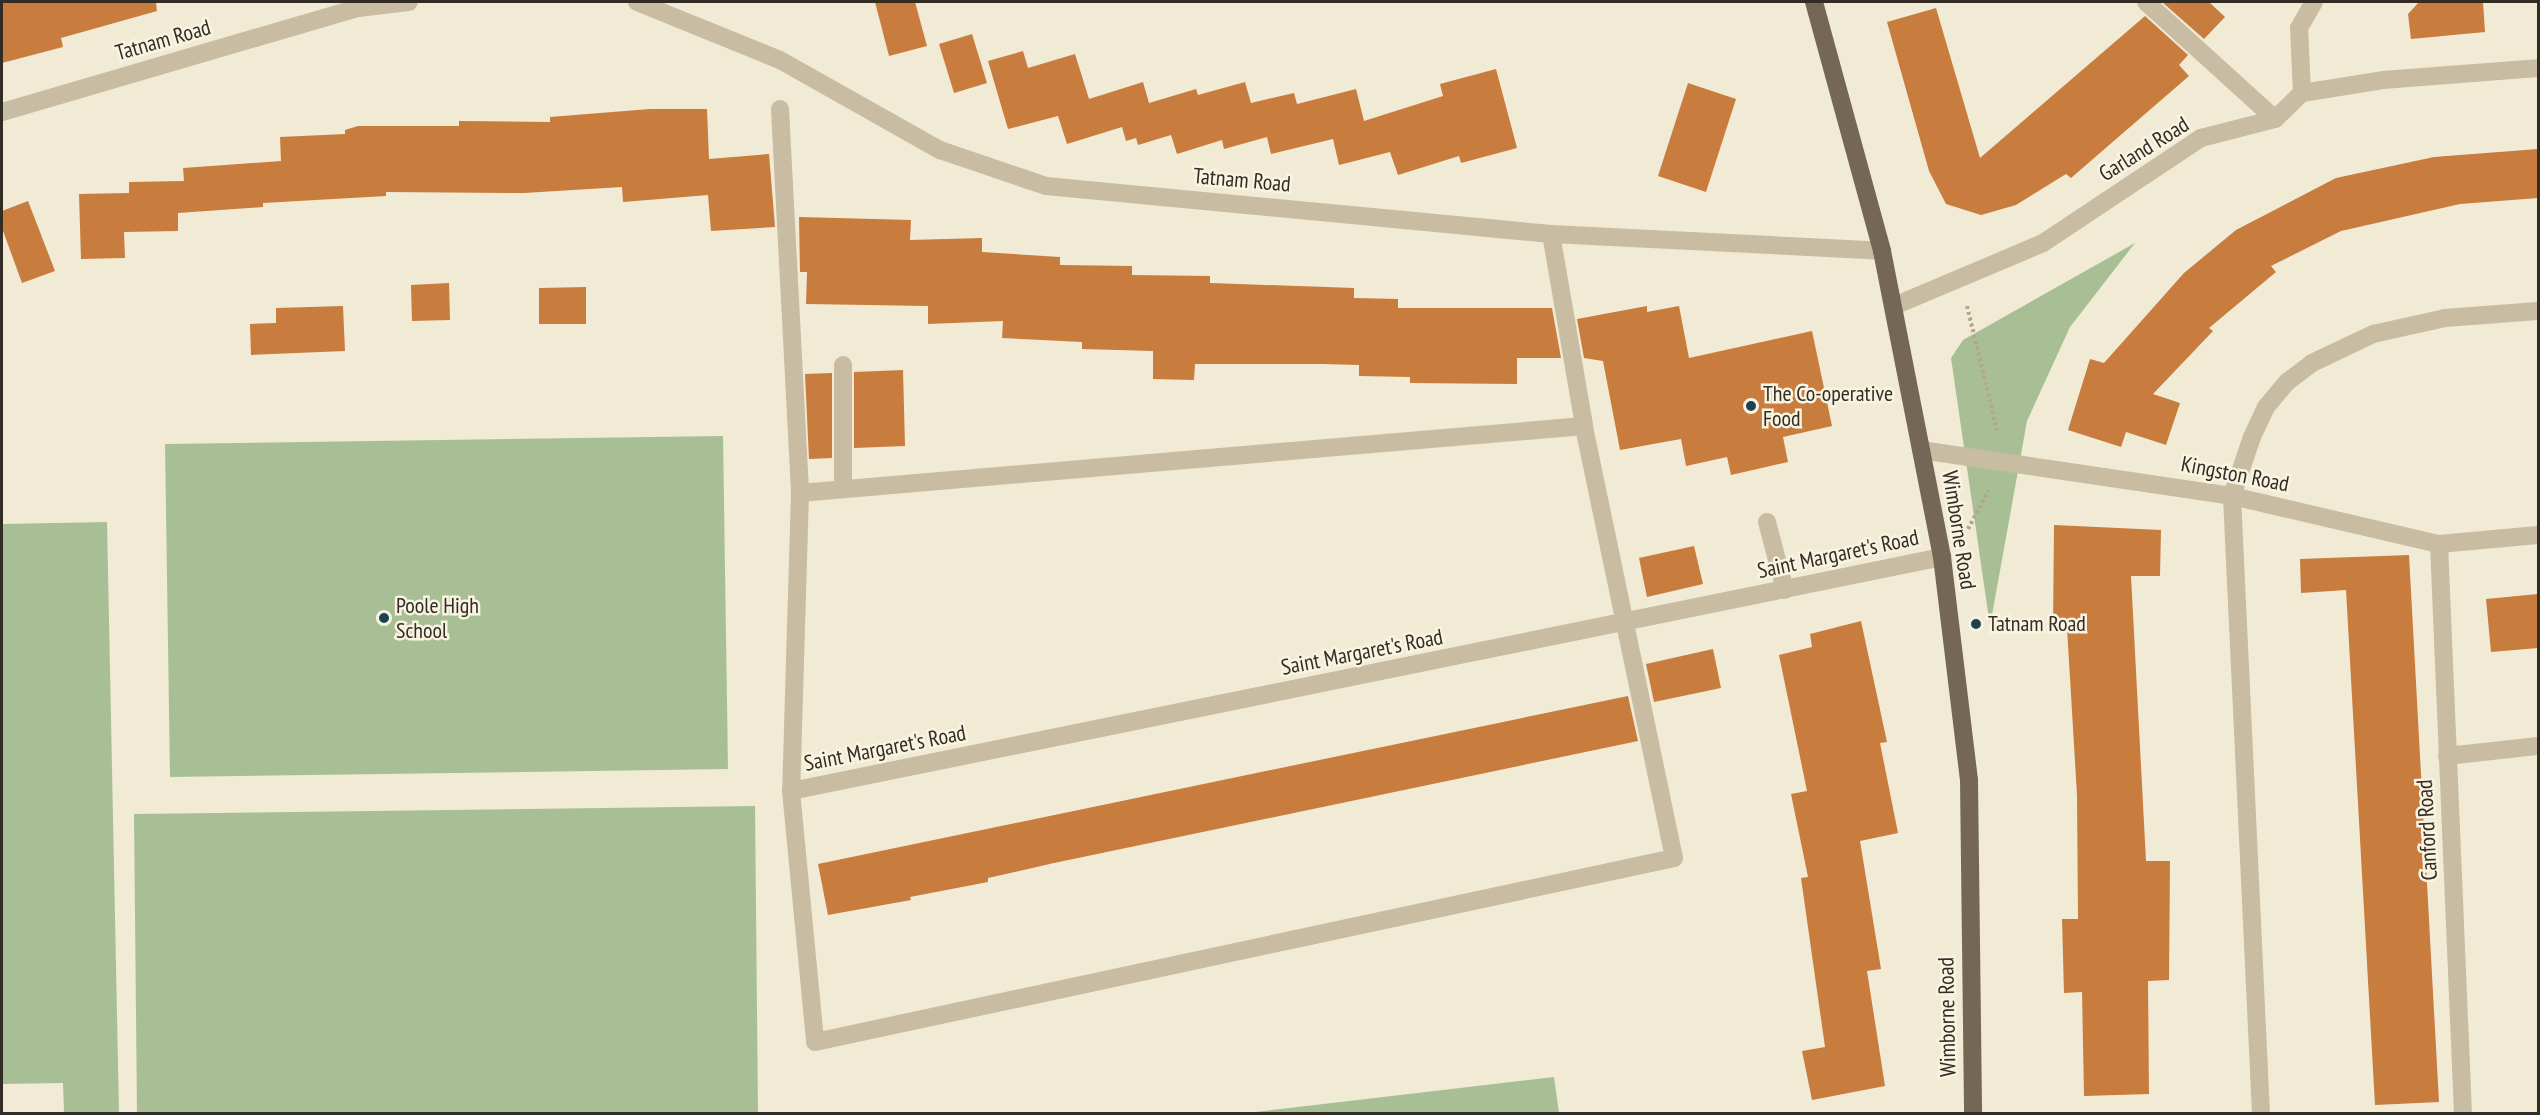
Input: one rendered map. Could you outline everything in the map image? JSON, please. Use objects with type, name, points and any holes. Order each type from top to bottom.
[{"type":"main road","name":"Wimborne Road","points":[[1814,2],[1882,251],[1942,557],[1969,780],[1972,1113]]},
{"type":"street","name":"Tatnam Road","points":[[2,112],[358,8],[409,2]]},
{"type":"street","name":"Tatnam Road","points":[[637,2],[780,60],[940,150],[1046,186],[1551,234],[1882,251]]},
{"type":"street","points":[[2146,2],[2275,119]]},
{"type":"street","points":[[2314,2],[2299,28],[2302,93],[2383,80],[2538,68]]},
{"type":"street","name":"Garland Road","points":[[1894,306],[2043,243],[2200,138],[2275,119],[2302,93]]},
{"type":"street","points":[[780,109],[800,493],[791,791],[815,1042],[1674,858],[1584,426],[1551,234]]},
{"type":"street","points":[[2261,1113],[2232,496],[2266,407],[2287,382],[2312,363],[2373,334],[2407,326],[2445,318],[2538,311]]},
{"type":"street","points":[[843,365],[843,489]]},
{"type":"street","points":[[800,493],[1584,426]]},
{"type":"street","name":"Kingston Road","points":[[1921,450],[2113,476],[2232,496],[2439,544],[2538,535]]},
{"type":"street","points":[[1767,522],[1785,590]]},
{"type":"street","name":"Canford Road","points":[[2439,544],[2463,1113]]},
{"type":"street","name":"Saint Margaret's Road","points":[[791,791],[1942,557]]},
{"type":"street","points":[[2447,756],[2538,746]]},
{"type":"path","points":[[1943,576],[2004,461],[1961,279]]},
{"type":"green space","points":[[2135,243],[2070,327],[2027,421],[1990,626],[1951,358],[1963,340]]},
{"type":"green space","points":[[723,436],[728,769],[170,777],[165,444]]},
{"type":"green space","points":[[107,522],[119,1113],[64,1113],[63,1083],[2,1084],[2,524]]},
{"type":"green space","points":[[755,806],[758,1113],[137,1113],[134,814]]},
{"type":"green space","points":[[1554,1077],[1559,1113],[1247,1113]]},
{"type":"building","points":[[2,2],[156,2],[157,11],[61,38],[63,47],[2,63]]},
{"type":"building","points":[[875,2],[915,2],[927,46],[889,56]]},
{"type":"building","points":[[2162,2],[2209,2],[2225,17],[2204,39]]},
{"type":"building","points":[[2419,2],[2483,2],[2485,32],[2411,39],[2408,14]]},
{"type":"building","points":[[1936,8],[1980,158],[2145,16],[2188,55],[2179,65],[2189,76],[2071,178],[2066,174],[2016,205],[1981,215],[1946,204],[1929,171],[1887,22]]},
{"type":"building","points":[[972,34],[987,83],[954,93],[939,44]]},
{"type":"building","points":[[1023,51],[1028,68],[1075,54],[1089,99],[1143,82],[1149,103],[1196,89],[1198,95],[1245,82],[1251,103],[1294,93],[1297,104],[1356,89],[1364,121],[1443,96],[1440,84],[1496,69],[1517,148],[1461,163],[1459,156],[1398,175],[1390,152],[1339,165],[1333,139],[1271,154],[1267,137],[1224,149],[1222,140],[1177,154],[1171,135],[1138,145],[1136,138],[1126,141],[1122,127],[1067,144],[1058,116],[1008,129],[988,61]]},
{"type":"building","points":[[1688,83],[1736,99],[1706,192],[1658,176]]},
{"type":"building","points":[[650,109],[707,109],[709,159],[769,154],[775,227],[711,231],[708,195],[623,202],[622,187],[524,193],[386,192],[386,196],[263,203],[263,207],[178,213],[178,231],[124,232],[125,258],[81,259],[79,194],[129,193],[129,182],[184,181],[183,168],[281,161],[280,137],[345,134],[345,130],[358,126],[459,126],[459,121],[550,122],[550,117]]},
{"type":"building","points":[[2538,149],[2538,198],[2460,204],[2341,231],[2271,266],[2276,272],[2209,328],[2213,331],[2153,394],[2180,403],[2166,445],[2126,432],[2121,447],[2068,430],[2090,359],[2104,363],[2184,273],[2236,230],[2336,178],[2434,157]]},
{"type":"building","points":[[28,201],[55,271],[22,283],[2,228],[2,211]]},
{"type":"building","points":[[799,217],[911,220],[910,240],[982,238],[982,252],[1060,257],[1060,265],[1132,266],[1132,275],[1210,276],[1210,283],[1354,288],[1354,298],[1398,299],[1398,308],[1552,308],[1561,358],[1517,358],[1517,384],[1410,383],[1410,377],[1359,376],[1359,365],[1323,364],[1195,364],[1194,380],[1153,379],[1153,351],[1082,349],[1082,342],[1002,338],[1003,321],[928,324],[928,306],[806,304],[807,272],[800,272]]},
{"type":"building","points":[[449,283],[450,320],[412,321],[411,285]]},
{"type":"building","points":[[586,287],[586,324],[539,324],[539,288]]},
{"type":"building","points":[[343,306],[345,351],[251,355],[250,324],[276,323],[276,308]]},
{"type":"building","points":[[1647,306],[1647,312],[1679,306],[1689,358],[1812,331],[1832,426],[1783,437],[1788,462],[1731,475],[1727,457],[1686,466],[1681,439],[1620,450],[1603,361],[1584,358],[1577,319]]},
{"type":"building","points":[[903,370],[905,446],[854,448],[854,372]]},
{"type":"building","points":[[832,373],[832,458],[809,459],[805,374]]},
{"type":"building","points":[[2054,525],[2161,530],[2160,576],[2131,576],[2146,861],[2170,861],[2169,980],[2148,981],[2149,1094],[2084,1096],[2082,992],[2064,993],[2062,919],[2078,919],[2077,795],[2067,628],[2053,628]]},
{"type":"building","points":[[1694,546],[1703,584],[1647,597],[1639,558]]},
{"type":"building","points":[[2409,555],[2439,1102],[2375,1105],[2346,590],[2301,593],[2300,559]]},
{"type":"building","points":[[2538,594],[2538,648],[2491,652],[2486,599]]},
{"type":"building","points":[[1861,621],[1887,742],[1880,743],[1898,833],[1860,841],[1881,969],[1867,971],[1885,1086],[1812,1100],[1802,1051],[1825,1047],[1801,878],[1808,877],[1791,794],[1807,791],[1779,655],[1812,647],[1810,634]]},
{"type":"building","points":[[1713,649],[1721,688],[1654,702],[1646,664]]},
{"type":"building","points":[[1628,696],[1638,741],[1054,863],[988,878],[988,882],[910,897],[911,900],[828,915],[818,864]]},
{"type":"place","name":"The Co-operative Food","points":[[1751,406]]},
{"type":"place","name":"Poole High School","points":[[384,618]]},
{"type":"place","name":"Tatnam Road","points":[[1976,624]]}]
